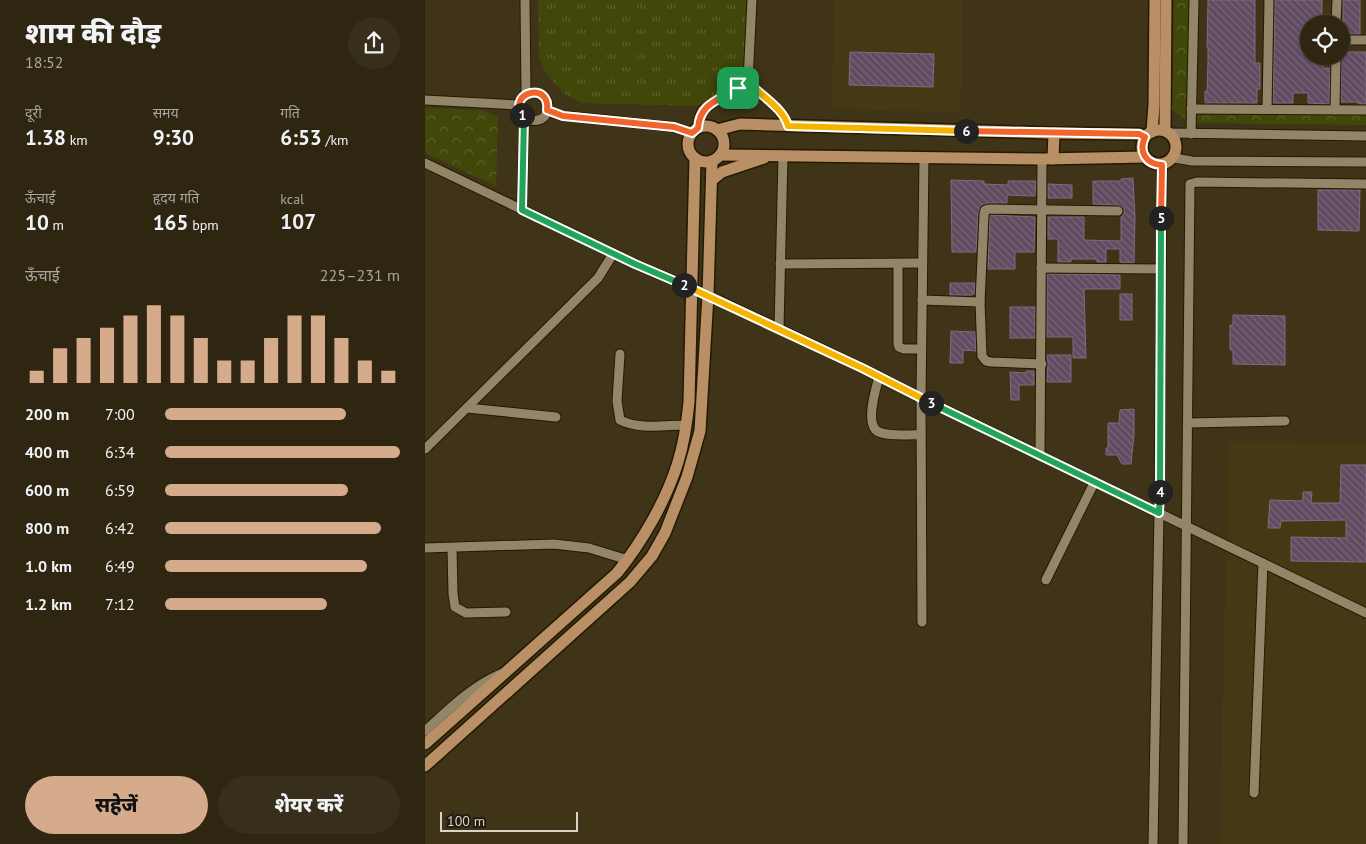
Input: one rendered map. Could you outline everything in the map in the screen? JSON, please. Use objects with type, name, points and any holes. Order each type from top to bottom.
[{"type":"main road","points":[[717,130],[740,124],[1054,133],[1148,134],[1167,132],[1174,138],[1177,152],[1174,158],[1162,165],[1149,162],[1142,150],[1142,143],[1148,134],[1153,105],[1155,0]]},
{"type":"main road","points":[[1166,0],[1167,132]]},
{"type":"main road","points":[[425,766],[631,582],[651,556],[665,533],[687,477],[700,431],[708,296],[711,180],[716,158],[724,144],[717,130],[707,126],[695,131],[689,138],[689,149],[695,158],[700,161],[716,158],[779,155],[1048,159],[1145,157]]},
{"type":"main road","points":[[1048,159],[1054,133]]},
{"type":"main road","points":[[711,180],[722,172],[779,155]]},
{"type":"main road","points":[[425,744],[617,573],[636,550],[667,492],[678,463],[689,402],[695,158]]},
{"type":"street","points":[[522,210],[524,118],[519,110],[519,105],[526,94],[525,0]]},
{"type":"street","points":[[752,0],[748,81],[756,91],[784,115],[788,126]]},
{"type":"street","points":[[1191,134],[1193,0]]},
{"type":"street","points":[[1267,110],[1269,0]]},
{"type":"street","points":[[1337,0],[1337,15]]},
{"type":"street","points":[[1350,40],[1366,40]]},
{"type":"street","points":[[1335,110],[1336,65]]},
{"type":"street","points":[[547,110],[576,117],[674,127],[695,131],[703,110],[748,81]]},
{"type":"street","points":[[524,118],[532,121],[541,118],[548,106],[544,97],[535,92],[526,94]]},
{"type":"street","points":[[425,100],[519,105]]},
{"type":"street","points":[[1191,109],[1366,110]]},
{"type":"street","points":[[1167,132],[1191,134],[1366,136]]},
{"type":"street","points":[[779,155],[779,329]]},
{"type":"street","points":[[922,622],[921,349],[924,157]]},
{"type":"street","points":[[1174,158],[1192,161],[1366,162]]},
{"type":"street","points":[[1040,455],[1042,364],[1041,210],[1048,159]]},
{"type":"street","points":[[425,163],[613,254],[779,329],[1366,613]]},
{"type":"street","points":[[1153,844],[1159,513],[1162,165]]},
{"type":"street","points":[[1183,844],[1190,184],[1197,182],[1366,184]]},
{"type":"street","points":[[1042,364],[986,361],[982,356],[980,302],[985,210],[1118,211]]},
{"type":"street","points":[[425,449],[598,278],[613,254]]},
{"type":"street","points":[[780,264],[922,263]]},
{"type":"street","points":[[898,264],[899,347],[904,349],[921,349]]},
{"type":"street","points":[[1041,268],[1161,269]]},
{"type":"street","points":[[922,300],[980,302]]},
{"type":"street","points":[[620,354],[617,401],[620,420],[627,424],[641,426],[686,424]]},
{"type":"street","points":[[879,377],[872,404],[874,428],[885,433],[921,435]]},
{"type":"street","points":[[467,408],[555,417]]},
{"type":"street","points":[[1188,423],[1285,421]]},
{"type":"street","points":[[1046,580],[1095,482]]},
{"type":"street","points":[[425,548],[555,544],[589,548],[628,560]]},
{"type":"street","points":[[452,548],[455,607],[466,613],[506,612]]},
{"type":"street","points":[[1253,793],[1263,562]]},
{"type":"street","points":[[425,731],[471,691],[487,680],[507,671]]},
{"type":"street","points":[[425,773],[495,710],[522,680]]},
{"type":"shaded area","points":[[834,0],[963,0],[961,112],[832,109]]},
{"type":"shaded area","points":[[1229,442],[1366,443],[1366,844],[1219,844]]},
{"type":"green space","points":[[538,0],[747,0],[746,69],[733,85],[696,106],[582,103],[563,93],[546,73],[539,57]]},
{"type":"green space","points":[[1174,0],[1191,0],[1191,112],[1366,114],[1366,125],[1192,123],[1172,110]]},
{"type":"green space","points":[[425,108],[481,110],[498,117],[496,186],[425,153]]},
{"type":"building","points":[[1208,0],[1255,0],[1255,63],[1260,63],[1260,89],[1257,89],[1257,103],[1205,103],[1208,62]]},
{"type":"building","points":[[1275,0],[1322,0],[1322,15],[1300,15],[1300,65],[1323,65],[1323,68],[1330,68],[1329,103],[1308,103],[1308,93],[1293,93],[1293,103],[1273,103]]},
{"type":"building","points":[[1343,0],[1360,0],[1360,34],[1350,34],[1350,15],[1343,15]]},
{"type":"building","points":[[850,52],[934,54],[933,87],[849,85]]},
{"type":"building","points":[[1350,52],[1366,52],[1366,104],[1341,102],[1341,65],[1350,65]]},
{"type":"building","points":[[1133,178],[1135,218],[1134,263],[1120,262],[1120,249],[1106,249],[1106,262],[1097,262],[1097,259],[1071,259],[1071,262],[1058,262],[1058,239],[1048,239],[1048,217],[1084,217],[1084,240],[1121,241],[1121,217],[1124,214],[1124,208],[1118,205],[1093,204],[1093,181],[1121,181],[1121,179]]},
{"type":"building","points":[[951,180],[984,181],[984,184],[1008,185],[1008,181],[1036,181],[1035,196],[1007,195],[1007,203],[981,205],[978,215],[976,252],[952,252]]},
{"type":"building","points":[[1048,184],[1072,185],[1072,198],[1048,198]]},
{"type":"building","points":[[1318,190],[1360,190],[1359,231],[1318,230]]},
{"type":"building","points":[[990,215],[1035,217],[1034,252],[1015,252],[1015,269],[988,269]]},
{"type":"building","points":[[1047,274],[1120,275],[1120,289],[1084,289],[1086,358],[1073,358],[1073,337],[1047,337]]},
{"type":"building","points":[[950,283],[975,283],[974,294],[950,295]]},
{"type":"building","points":[[1120,294],[1132,294],[1132,320],[1120,320]]},
{"type":"building","points":[[1010,307],[1035,307],[1035,338],[1010,338]]},
{"type":"building","points":[[1233,315],[1285,316],[1285,365],[1233,364],[1233,350],[1230,350],[1230,325],[1233,325]]},
{"type":"building","points":[[951,331],[975,332],[976,351],[963,350],[963,363],[950,363]]},
{"type":"building","points":[[1047,355],[1071,355],[1071,382],[1047,382]]},
{"type":"building","points":[[1026,371],[1034,371],[1034,385],[1019,385],[1019,400],[1011,400],[1010,372],[1026,373]]},
{"type":"building","points":[[1134,409],[1131,464],[1122,464],[1117,455],[1106,455],[1106,448],[1108,448],[1108,423],[1119,423],[1120,410]]},
{"type":"building","points":[[1341,465],[1366,465],[1366,562],[1291,561],[1291,537],[1346,538],[1346,520],[1281,521],[1280,528],[1268,528],[1270,500],[1303,501],[1303,492],[1312,492],[1311,503],[1340,503]]},
{"type":"route","points":[[748,81],[756,91],[784,115],[788,126],[1139,134],[1145,137],[1142,143],[1142,150],[1145,157],[1149,162],[1162,165],[1159,513],[862,368],[522,210],[524,118],[519,110],[519,105],[526,94],[535,92],[540,94],[547,101],[547,110],[563,116],[674,127],[692,133],[698,128],[699,118],[703,110],[738,88],[748,81]]}]
